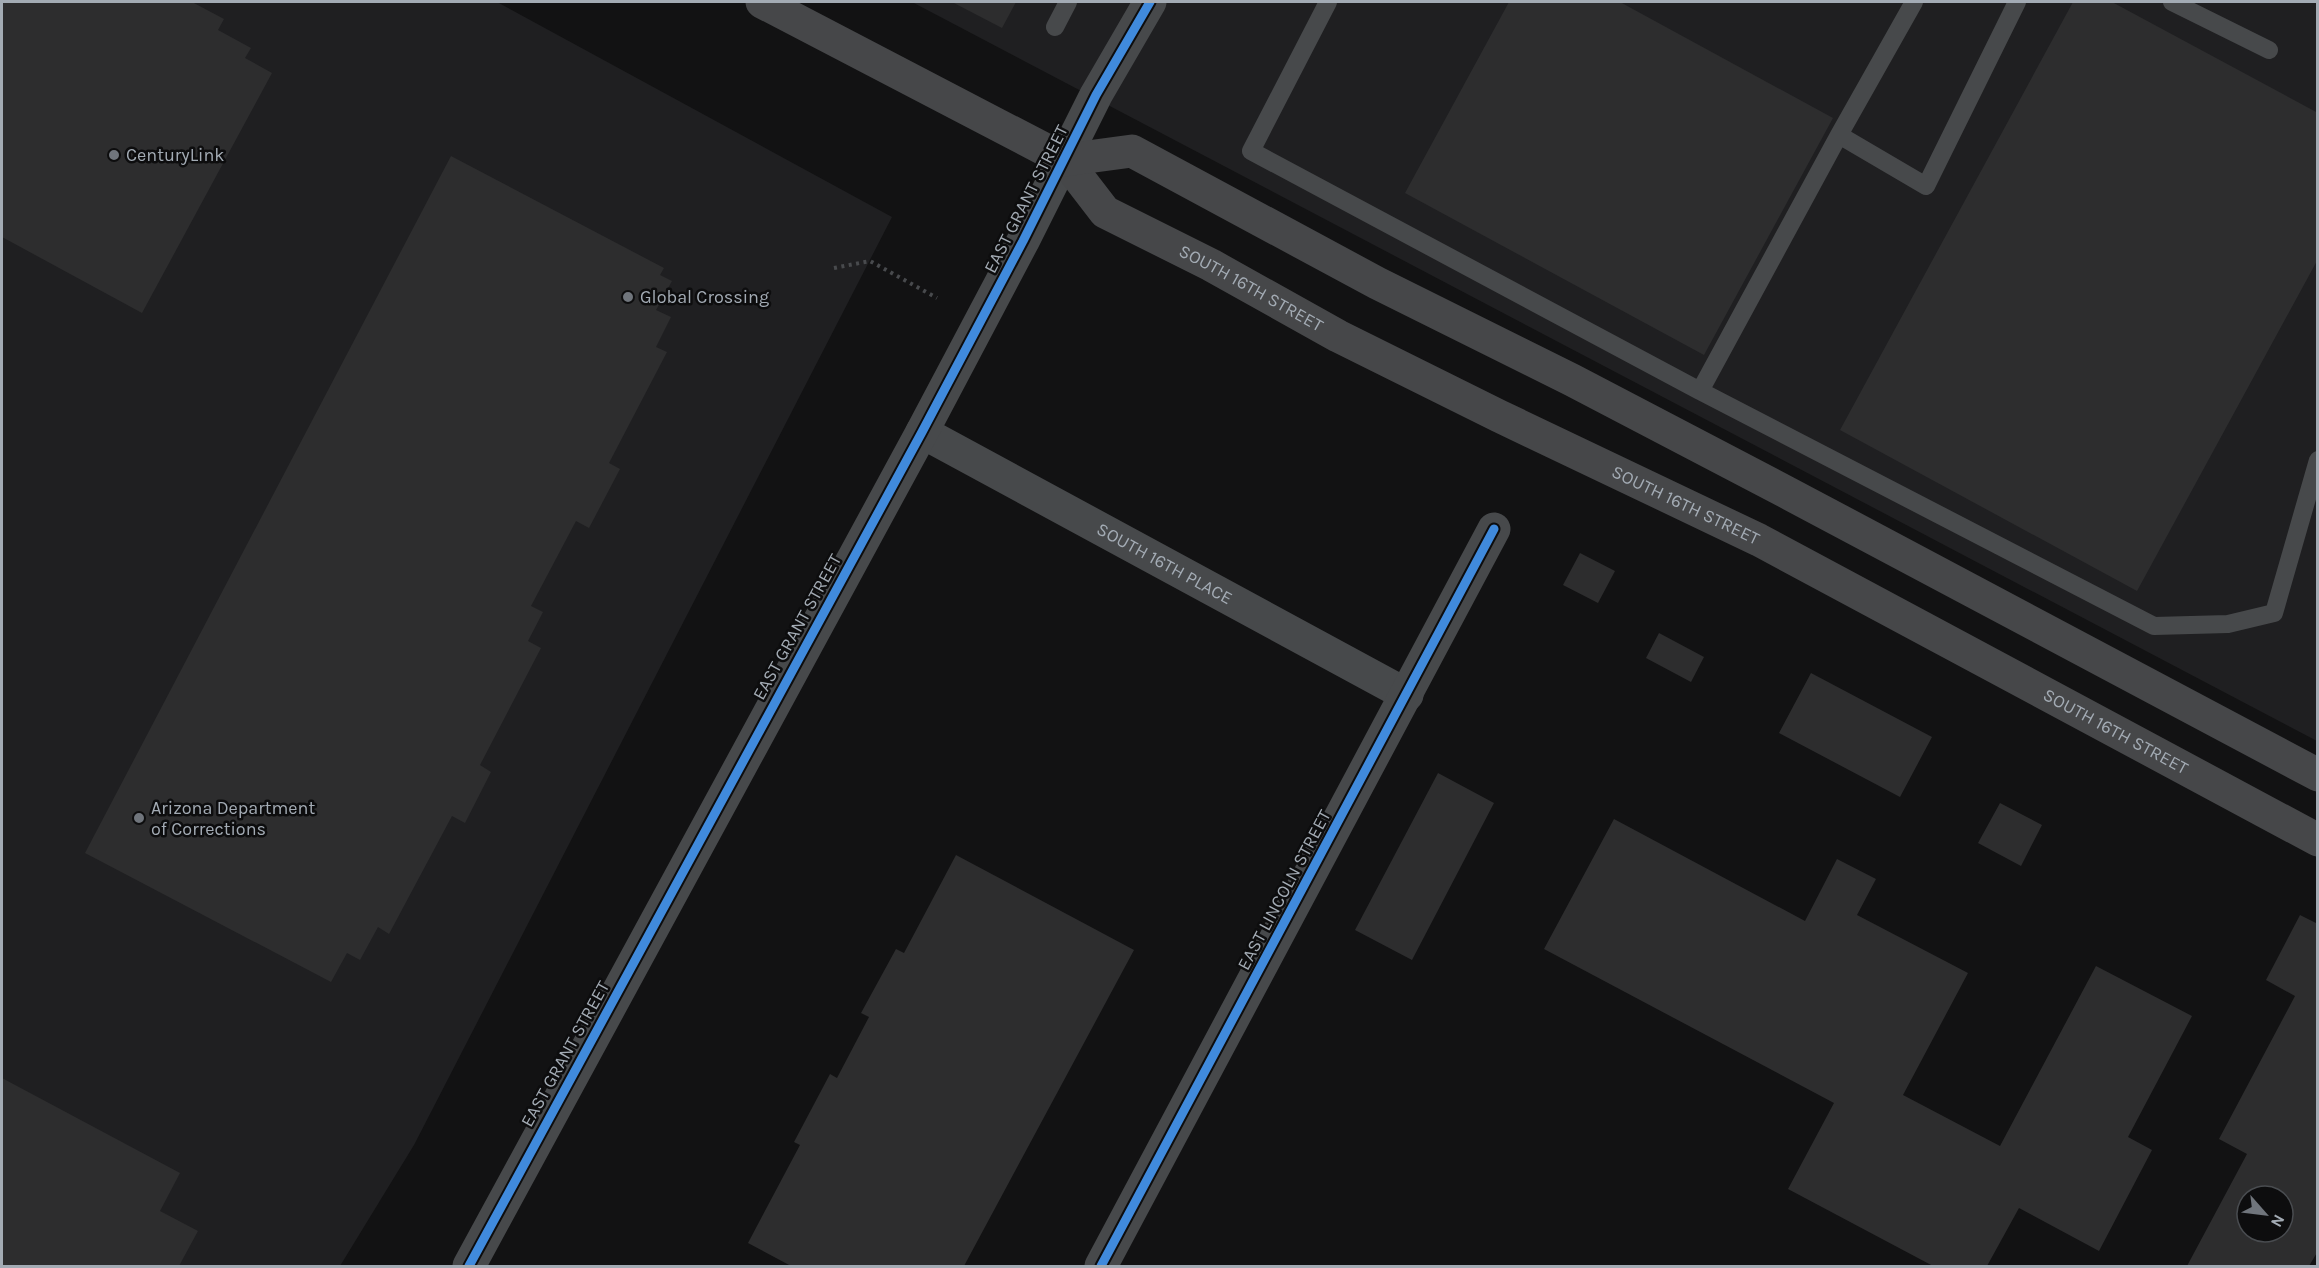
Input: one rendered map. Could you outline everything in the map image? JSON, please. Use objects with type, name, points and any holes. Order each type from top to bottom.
[{"type":"main road","name":"SOUTH 16TH STREET","points":[[762,2],[1065,160],[1105,212],[1211,266],[1338,336],[1759,540],[2318,840]]},
{"type":"main road","points":[[1065,160],[1132,151],[1377,283],[1572,380],[2318,775]]},
{"type":"street","name":"EAST GRANT STREET","points":[[469,1266],[922,432],[1065,160],[1101,86],[1150,2]]},
{"type":"street","name":"SOUTH 16TH PLACE","points":[[922,432],[1407,695]]},
{"type":"street","name":"EAST LINCOLN STREET","points":[[1101,1266],[1494,529]]},
{"type":"lane","points":[[1054,27],[1068,2]]},
{"type":"lane","points":[[1328,2],[1251,151],[1700,391],[2154,626],[2228,624],[2274,613],[2318,460]]},
{"type":"lane","points":[[1700,391],[1914,2]]},
{"type":"lane","points":[[1839,135],[1926,186],[2018,2]]},
{"type":"lane","points":[[2172,2],[2269,50]]},
{"type":"path","points":[[834,268],[870,261],[937,298]]},
{"type":"shaded area","points":[[2,2],[497,2],[892,217],[414,1145],[340,1266],[2,1266]]},
{"type":"shaded area","points":[[912,2],[2317,2],[2317,741]]},
{"type":"building","name":"CenturyLink","points":[[2,2],[192,2],[224,19],[218,30],[251,48],[245,58],[272,73],[142,313],[2,237]]},
{"type":"building","points":[[952,2],[1016,2],[1002,28]]},
{"type":"building","points":[[1509,2],[1620,2],[1833,118],[1704,355],[1405,193]]},
{"type":"building","points":[[2073,2],[2112,2],[2318,113],[2318,259],[2137,591],[1840,430]]},
{"type":"building","points":[[451,156],[664,268],[660,275],[672,281],[656,310],[671,317],[656,347],[667,352],[609,463],[620,469],[589,528],[576,521],[531,606],[543,612],[528,641],[541,648],[480,765],[491,772],[465,823],[452,816],[389,934],[378,927],[360,960],[347,953],[331,982],[85,853]]},
{"type":"building","points":[[1580,553],[1615,571],[1598,603],[1563,585]]},
{"type":"building","points":[[1659,633],[1704,657],[1691,682],[1646,658]]},
{"type":"building","points":[[1811,673],[1932,737],[1900,797],[1779,733]]},
{"type":"building","points":[[1438,773],[1494,803],[1412,960],[1355,930]]},
{"type":"building","points":[[2000,803],[2042,825],[2021,866],[1978,843]]},
{"type":"building","points":[[1614,819],[1805,921],[1837,859],[1876,879],[1857,915],[1968,973],[1903,1095],[2000,1146],[2096,966],[2192,1016],[2128,1137],[2152,1150],[2099,1251],[2019,1208],[1987,1266],[1933,1266],[1788,1189],[1834,1103],[1544,949]]},
{"type":"building","points":[[956,855],[1134,950],[964,1266],[791,1266],[748,1243],[800,1145],[794,1142],[830,1074],[837,1078],[869,1017],[861,1013],[896,949],[904,953]]},
{"type":"building","points":[[2300,915],[2318,924],[2318,1251],[2309,1266],[2187,1266],[2247,1154],[2219,1139],[2295,996],[2266,980]]},
{"type":"building","points":[[2,1078],[180,1173],[160,1211],[198,1231],[179,1266],[2,1266]]},
{"type":"cycle path","points":[[469,1266],[922,432],[1023,241],[1096,95],[1150,2]]},
{"type":"cycle path","points":[[1101,1266],[1494,529]]},
{"type":"place","name":"CenturyLink","points":[[114,155]]},
{"type":"place","name":"Global Crossing","points":[[628,297]]},
{"type":"place","name":"Arizona Department of Corrections","points":[[139,818]]}]
